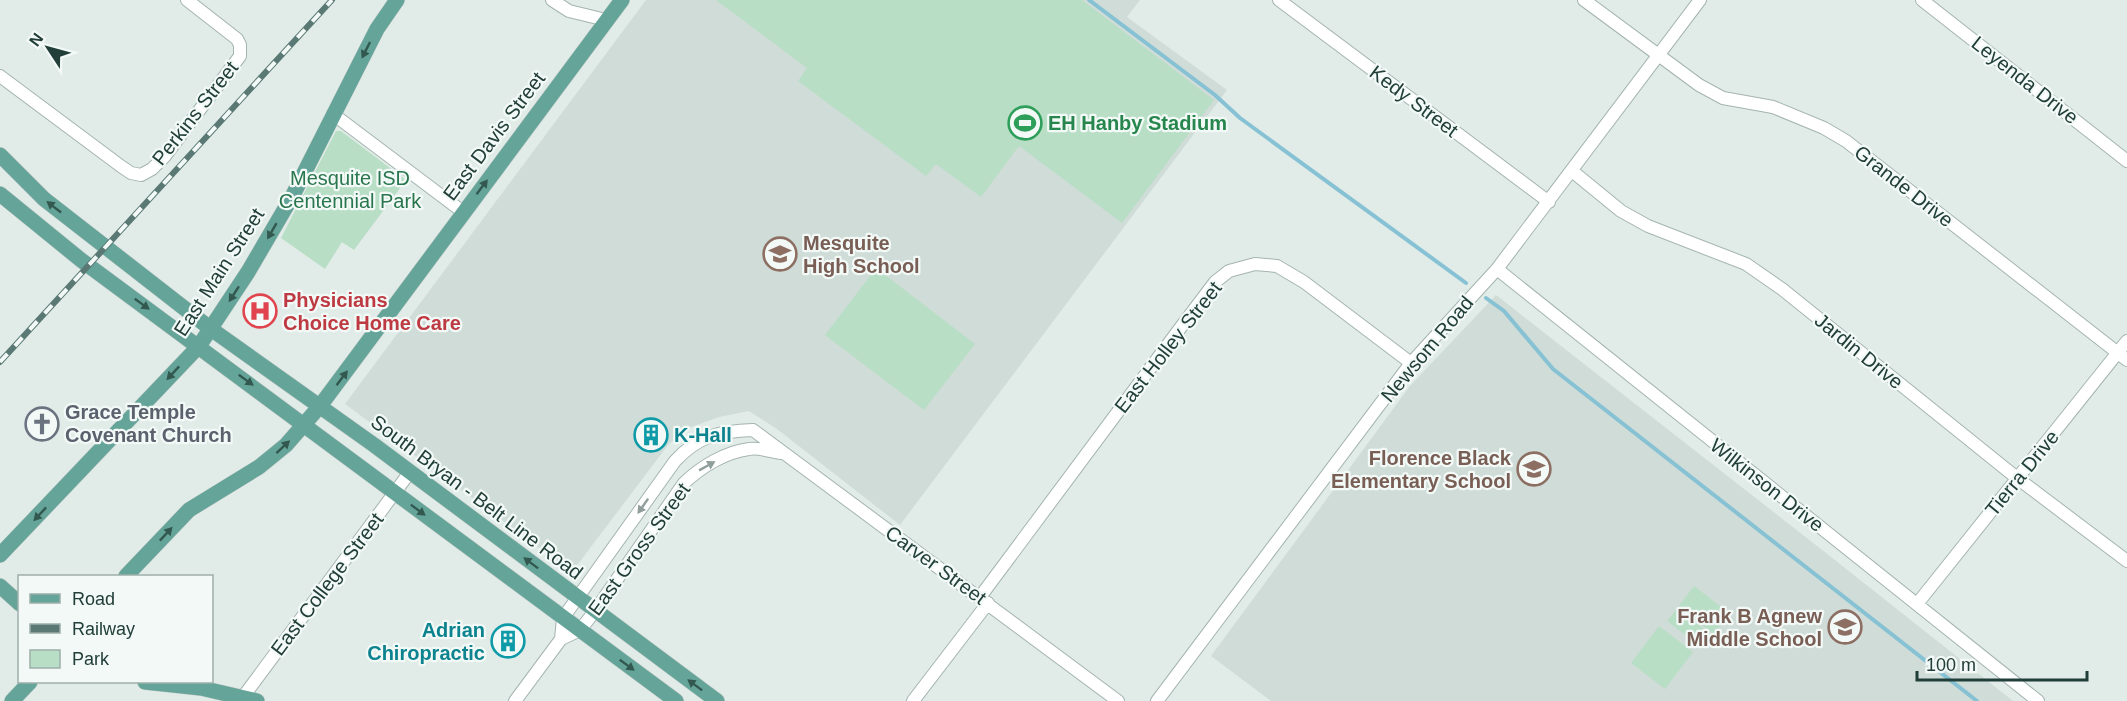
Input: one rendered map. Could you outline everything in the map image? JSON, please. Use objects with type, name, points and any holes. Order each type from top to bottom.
[{"type":"main road","name":"East Main Street","points":[[0,555],[199,346],[248,272],[293,195],[377,29],[397,0]]},
{"type":"main road","name":"East Davis Street","points":[[127,575],[189,510],[259,467],[286,445],[305,424],[622,0]]},
{"type":"main road","name":"South Bryan - Belt Line Road","points":[[0,155],[44,199],[211,329],[410,472],[717,701]]},
{"type":"main road","points":[[0,194],[60,244],[676,701]]},
{"type":"main road","points":[[0,586],[18,602]]},
{"type":"main road","points":[[657,687],[672,668]]},
{"type":"main road","points":[[12,701],[28,683]]},
{"type":"main road","points":[[161,683],[201,688],[247,699]]},
{"type":"street","points":[[552,0],[569,11],[606,20]]},
{"type":"street","name":"Kedy Street","points":[[1279,0],[1549,202]]},
{"type":"street","name":"Grande Drive","points":[[1584,0],[1699,85],[1723,98],[1773,107],[1824,128],[1846,141],[2122,357]]},
{"type":"street","name":"Newsom Road","points":[[1158,701],[1411,363],[1497,269],[1700,0]]},
{"type":"street","name":"Leyenda Drive","points":[[1922,0],[2127,161]]},
{"type":"street","name":"Perkins Street","points":[[0,76],[122,167],[141,175],[152,169],[165,156],[240,56],[240,45],[237,39],[192,1]]},
{"type":"street","points":[[333,114],[464,212]]},
{"type":"street","name":"Jardin Drive","points":[[1572,171],[1621,211],[1648,226],[1746,264],[2127,561]]},
{"type":"street","name":"East Holley Street","points":[[914,701],[984,600],[1215,282],[1229,271],[1255,264],[1277,266],[1304,282],[1411,363]]},
{"type":"street","name":"Wilkinson Drive","points":[[1497,269],[2038,701]]},
{"type":"street","name":"Tierra Drive","points":[[1917,604],[2018,478],[2122,357],[2127,341]]},
{"type":"street","name":"Carver Street","points":[[753,430],[1118,701]]},
{"type":"street","name":"East Gross Street","points":[[561,639],[563,618],[675,461],[689,446],[707,437],[753,430]]},
{"type":"street","name":"East Gross Street","points":[[515,701],[561,639],[580,630],[684,483],[696,472],[730,454],[751,448],[786,454]]},
{"type":"street","name":"East College Street","points":[[247,699],[410,472]]},
{"type":"shaded area","name":"Mesquite High School","points":[[646,0],[1140,0],[1127,17],[1227,90],[900,525],[777,429],[749,411],[719,417],[686,429],[668,445],[572,572],[345,404]]},
{"type":"shaded area","name":"Florence Black Elementary School","points":[[1496,295],[2013,701],[1271,701],[1211,656],[1410,386]]},
{"type":"green space","name":"EH Hanby Stadium","points":[[716,0],[1082,0],[1214,100],[1122,223],[1019,146],[981,197],[936,164],[926,176],[798,81],[807,68]]},
{"type":"green space","name":"Mesquite ISD Centennial Park","points":[[336,131],[341,131],[406,180],[354,250],[342,242],[325,269],[281,238]]},
{"type":"green space","points":[[876,268],[975,344],[924,410],[825,335]]},
{"type":"green space","points":[[1694,586],[1729,613],[1714,634],[1678,607]]},
{"type":"green space","points":[[1677,609],[1712,635],[1703,648],[1667,621]]},
{"type":"green space","points":[[1659,626],[1693,652],[1665,689],[1631,663]]},
{"type":"waterway","points":[[1089,0],[1215,95],[1240,118],[1466,283]]},
{"type":"waterway","points":[[1486,298],[1504,311],[1553,369],[1977,701]]},
{"type":"railway","points":[[0,362],[332,0]]},
{"type":"place","name":"EH Hanby Stadium","points":[[1025,123]]},
{"type":"place","name":"Mesquite High School","points":[[780,254]]},
{"type":"place","name":"Physicians Choice Home Care","points":[[260,311]]},
{"type":"place","name":"Grace Temple Covenant Church","points":[[42,424]]},
{"type":"place","name":"K-Hall","points":[[651,435]]},
{"type":"place","name":"Florence Black Elementary School","points":[[1534,469]]},
{"type":"place","name":"Frank B Agnew Middle School","points":[[1845,627]]},
{"type":"place","name":"Adrian Chiropractic","points":[[508,641]]}]
